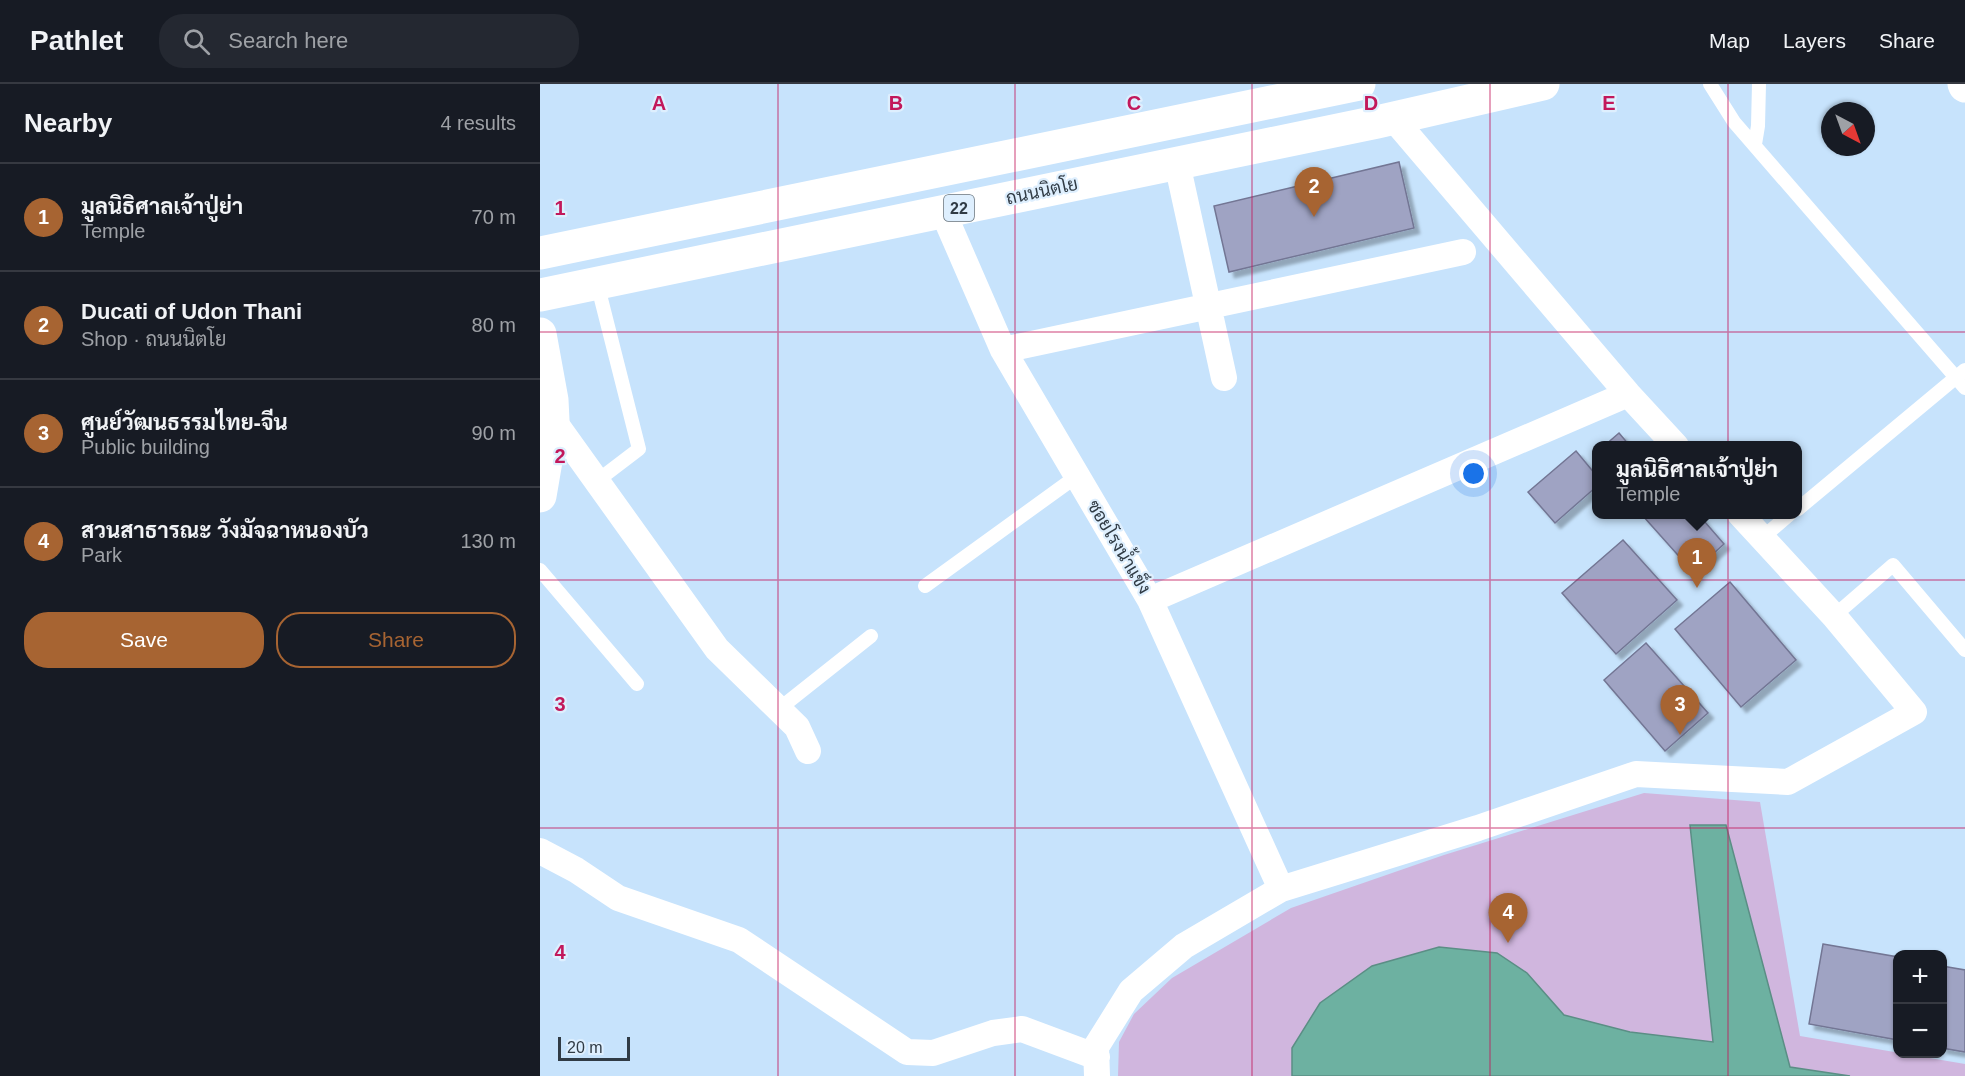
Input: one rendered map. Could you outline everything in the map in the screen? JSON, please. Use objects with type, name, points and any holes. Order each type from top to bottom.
[{"type":"main road","name":"22","points":[[540,253],[1359,84]]},
{"type":"main road","name":"ถนนนิตโย","points":[[540,295],[1385,120],[1543,84]]},
{"type":"main road","points":[[540,334],[552,400],[553,420],[540,496]]},
{"type":"street","points":[[1385,120],[1671,441]]},
{"type":"street","points":[[1177,163],[1224,378]]},
{"type":"street","name":"ซอยโรงน้ำแข็ง","points":[[943,212],[1004,350],[1150,600],[1281,889]]},
{"type":"street","points":[[1004,350],[1463,252]]},
{"type":"street","points":[[1150,600],[1628,394]]},
{"type":"street","points":[[553,420],[717,649],[797,727],[808,751]]},
{"type":"street","points":[[540,851],[576,870],[618,898],[739,940],[907,1052],[933,1053],[993,1033],[1022,1029],[1097,1066],[1096,1047],[1131,991],[1184,946],[1281,889],[1478,828],[1636,774],[1788,782],[1914,712],[1833,616],[1745,519]]},
{"type":"lane","points":[[1710,84],[1734,122],[1962,379],[1802,505]]},
{"type":"lane","points":[[1755,144],[1759,84]]},
{"type":"lane","points":[[597,284],[639,449],[597,481]]},
{"type":"lane","points":[[926,586],[1077,476]]},
{"type":"lane","points":[[1762,538],[1784,519]]},
{"type":"lane","points":[[1833,616],[1893,565],[1965,650]]},
{"type":"lane","points":[[540,570],[637,684]]},
{"type":"lane","points":[[779,709],[871,636]]},
{"type":"shaded area","points":[[1644,793],[1760,802],[1800,1036],[1893,1052],[1893,1058],[1930,1058],[1965,1064],[1965,1076],[1118,1076],[1119,1042],[1134,1014],[1172,978],[1291,908],[1444,855]]},
{"type":"shaded area","points":[[1690,825],[1726,825],[1790,1067],[1850,1076],[1292,1076],[1292,1048],[1320,1003],[1372,966],[1439,947],[1497,953],[1527,973],[1564,1015],[1630,1032],[1713,1042]]},
{"type":"building","points":[[1399,162],[1414,228],[1229,272],[1214,206]]},
{"type":"building","points":[[1619,433],[1626,441],[1610,441]]},
{"type":"building","points":[[1576,451],[1592,470],[1592,491],[1555,523],[1528,492]]},
{"type":"building","points":[[1646,519],[1702,519],[1724,544],[1693,572]]},
{"type":"building","points":[[1623,540],[1677,600],[1616,654],[1562,593]]},
{"type":"building","points":[[1730,582],[1796,660],[1741,707],[1675,629]]},
{"type":"building","points":[[1646,643],[1708,713],[1665,751],[1604,680]]},
{"type":"building","points":[[1823,944],[1893,956],[1893,1039],[1809,1024]]},
{"type":"building","points":[[1947,967],[1965,970],[1965,1052],[1947,1049]]},
{"type":"place","name":"Ducati of Udon Thani","points":[[1314,217]]},
{"type":"place","name":"มูลนิธิศาลเจ้าปู่ย่า","points":[[1697,588]]},
{"type":"place","name":"ศูนย์วัฒนธรรมไทย-จีน","points":[[1680,735]]},
{"type":"place","name":"สวนสาธารณะ วังมัจฉาหนองบัว","points":[[1508,943]]}]
